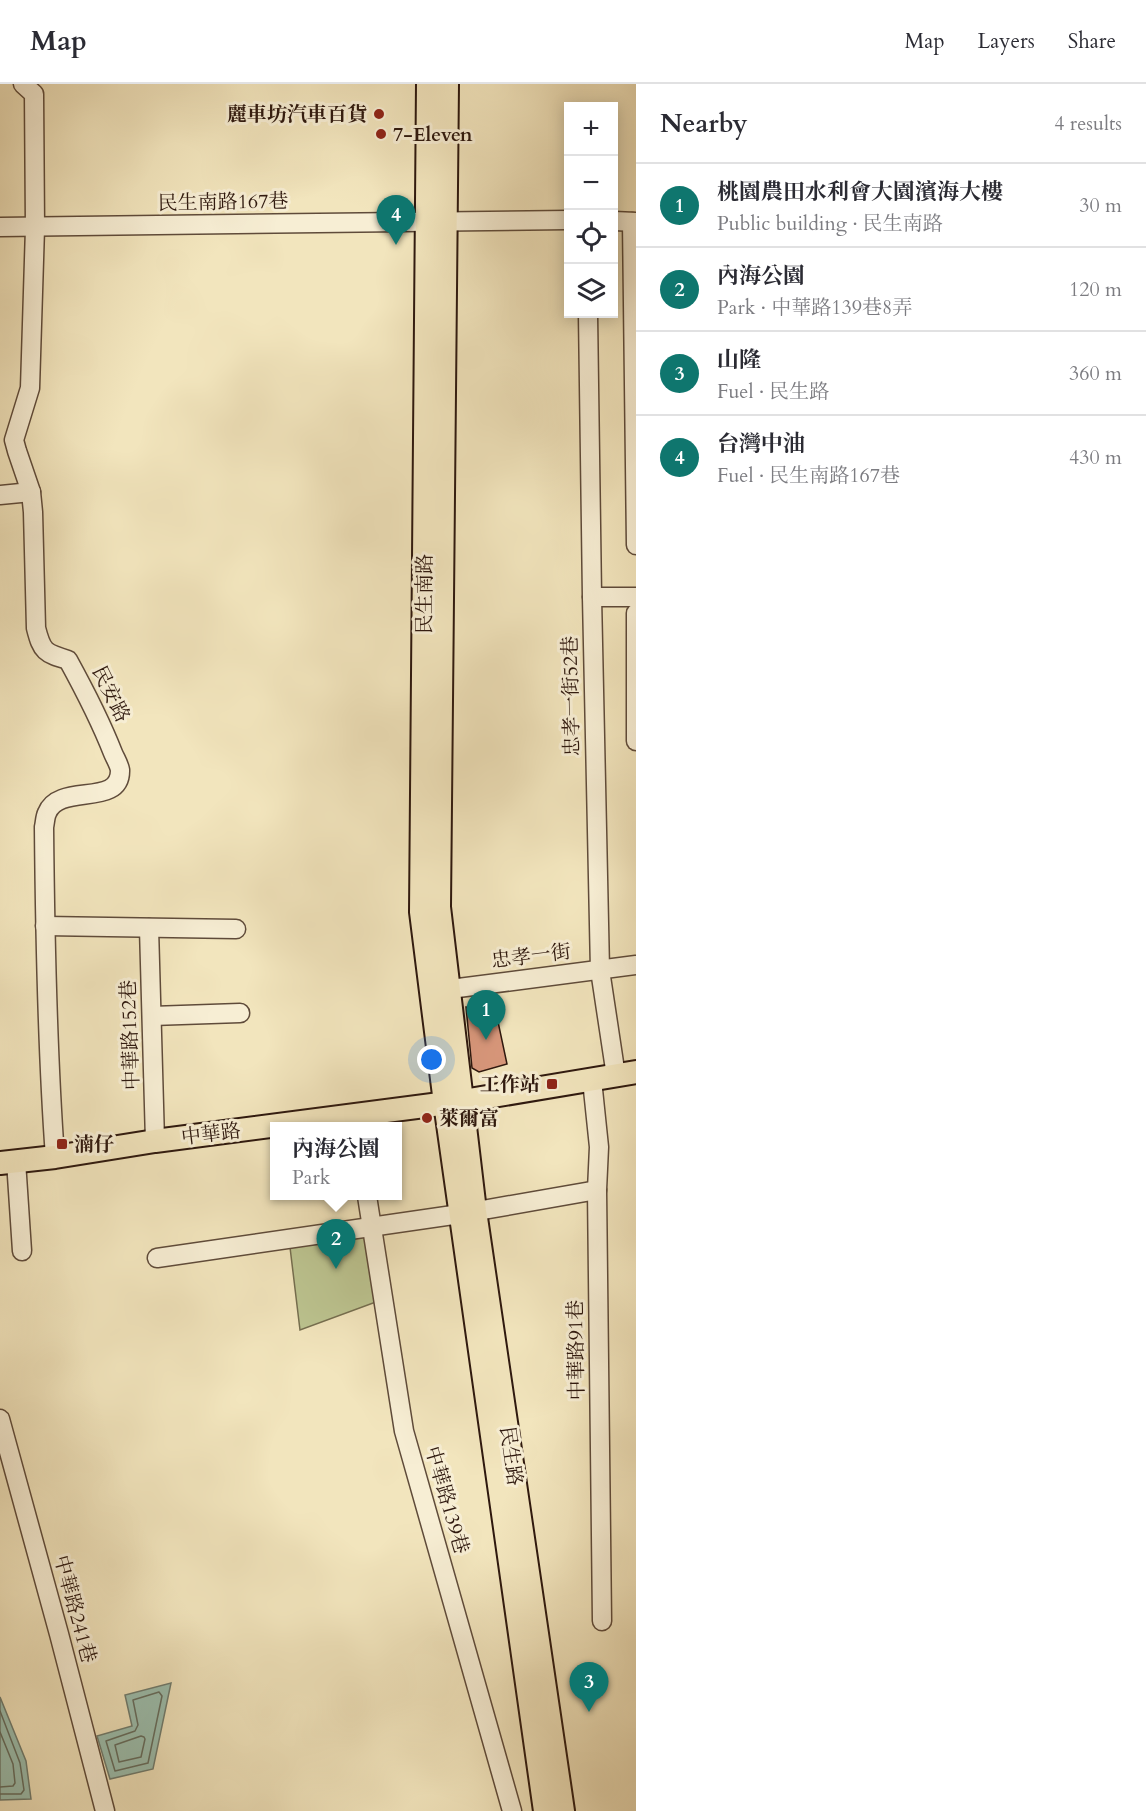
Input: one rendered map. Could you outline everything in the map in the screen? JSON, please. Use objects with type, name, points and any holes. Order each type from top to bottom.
[{"type":"main road","name":"民生南路","points":[[428,84],[437,221]]},
{"type":"main road","name":"民生南路","points":[[447,84],[437,221],[421,912],[440,990],[454,1102]]},
{"type":"main road","name":"中華路","points":[[353,1121],[626,1074]]},
{"type":"main road","name":"民生路","points":[[454,1102],[544,1811]]},
{"type":"main road","name":"中華路","points":[[8,1162],[155,1141],[270,1129]]},
{"type":"main road","name":"民生路","points":[[468,1212],[563,1811]]},
{"type":"street","name":"民安路","points":[[23,84],[34,94],[35,228],[30,388],[14,440],[32,492],[36,628],[40,644],[49,654],[68,660],[100,720],[120,767],[119,780],[111,789],[105,792],[68,797],[55,803],[47,812],[44,827],[45,926],[55,1157]]},
{"type":"street","name":"民生南路167巷","points":[[0,227],[564,220]]},
{"type":"street","points":[[618,221],[634,222],[636,545]]},
{"type":"street","name":"忠孝一街52巷","points":[[588,318],[600,970],[626,1074]]},
{"type":"street","points":[[0,495],[32,492]]},
{"type":"street","points":[[592,597],[636,597]]},
{"type":"street","points":[[636,613],[636,741]]},
{"type":"street","points":[[45,926],[236,929]]},
{"type":"street","name":"中華路152巷","points":[[149,928],[155,1141]]},
{"type":"street","name":"忠孝一街","points":[[440,990],[636,965]]},
{"type":"street","points":[[152,1016],[240,1013]]},
{"type":"street","name":"中華路91巷","points":[[592,1080],[599,1147],[597,1190],[602,1621]]},
{"type":"street","points":[[8,1162],[22,1251]]},
{"type":"street","points":[[157,1258],[373,1227],[597,1190]]},
{"type":"street","name":"中華路139巷","points":[[368,1200],[404,1431],[512,1811]]},
{"type":"street","name":"中華路241巷","points":[[0,1419],[105,1811]]},
{"type":"green space","points":[[373,1227],[384,1299],[300,1330],[289,1239]]},
{"type":"water","points":[[171,1683],[153,1769],[110,1779],[97,1736],[132,1726],[125,1695]]},
{"type":"water","points":[[0,1697],[26,1761],[31,1799],[0,1800]]},
{"type":"building","points":[[466,1007],[479,1008],[483,1017],[497,1017],[507,1064],[479,1072],[472,1068]]},
{"type":"place","name":"麗車坊汽車百貨","points":[[379,114]]},
{"type":"place","name":"7-Eleven","points":[[381,134]]},
{"type":"place","name":"台灣中油","points":[[396,245]]},
{"type":"place","name":"桃園農田水利會大園濱海大樓","points":[[486,1040]]},
{"type":"place","name":"工作站","points":[[552,1084]]},
{"type":"place","name":"萊爾富","points":[[427,1118]]},
{"type":"place","name":"湳仔","points":[[62,1144]]},
{"type":"place","name":"內海公園","points":[[336,1269]]},
{"type":"place","name":"山隆","points":[[589,1712]]}]
